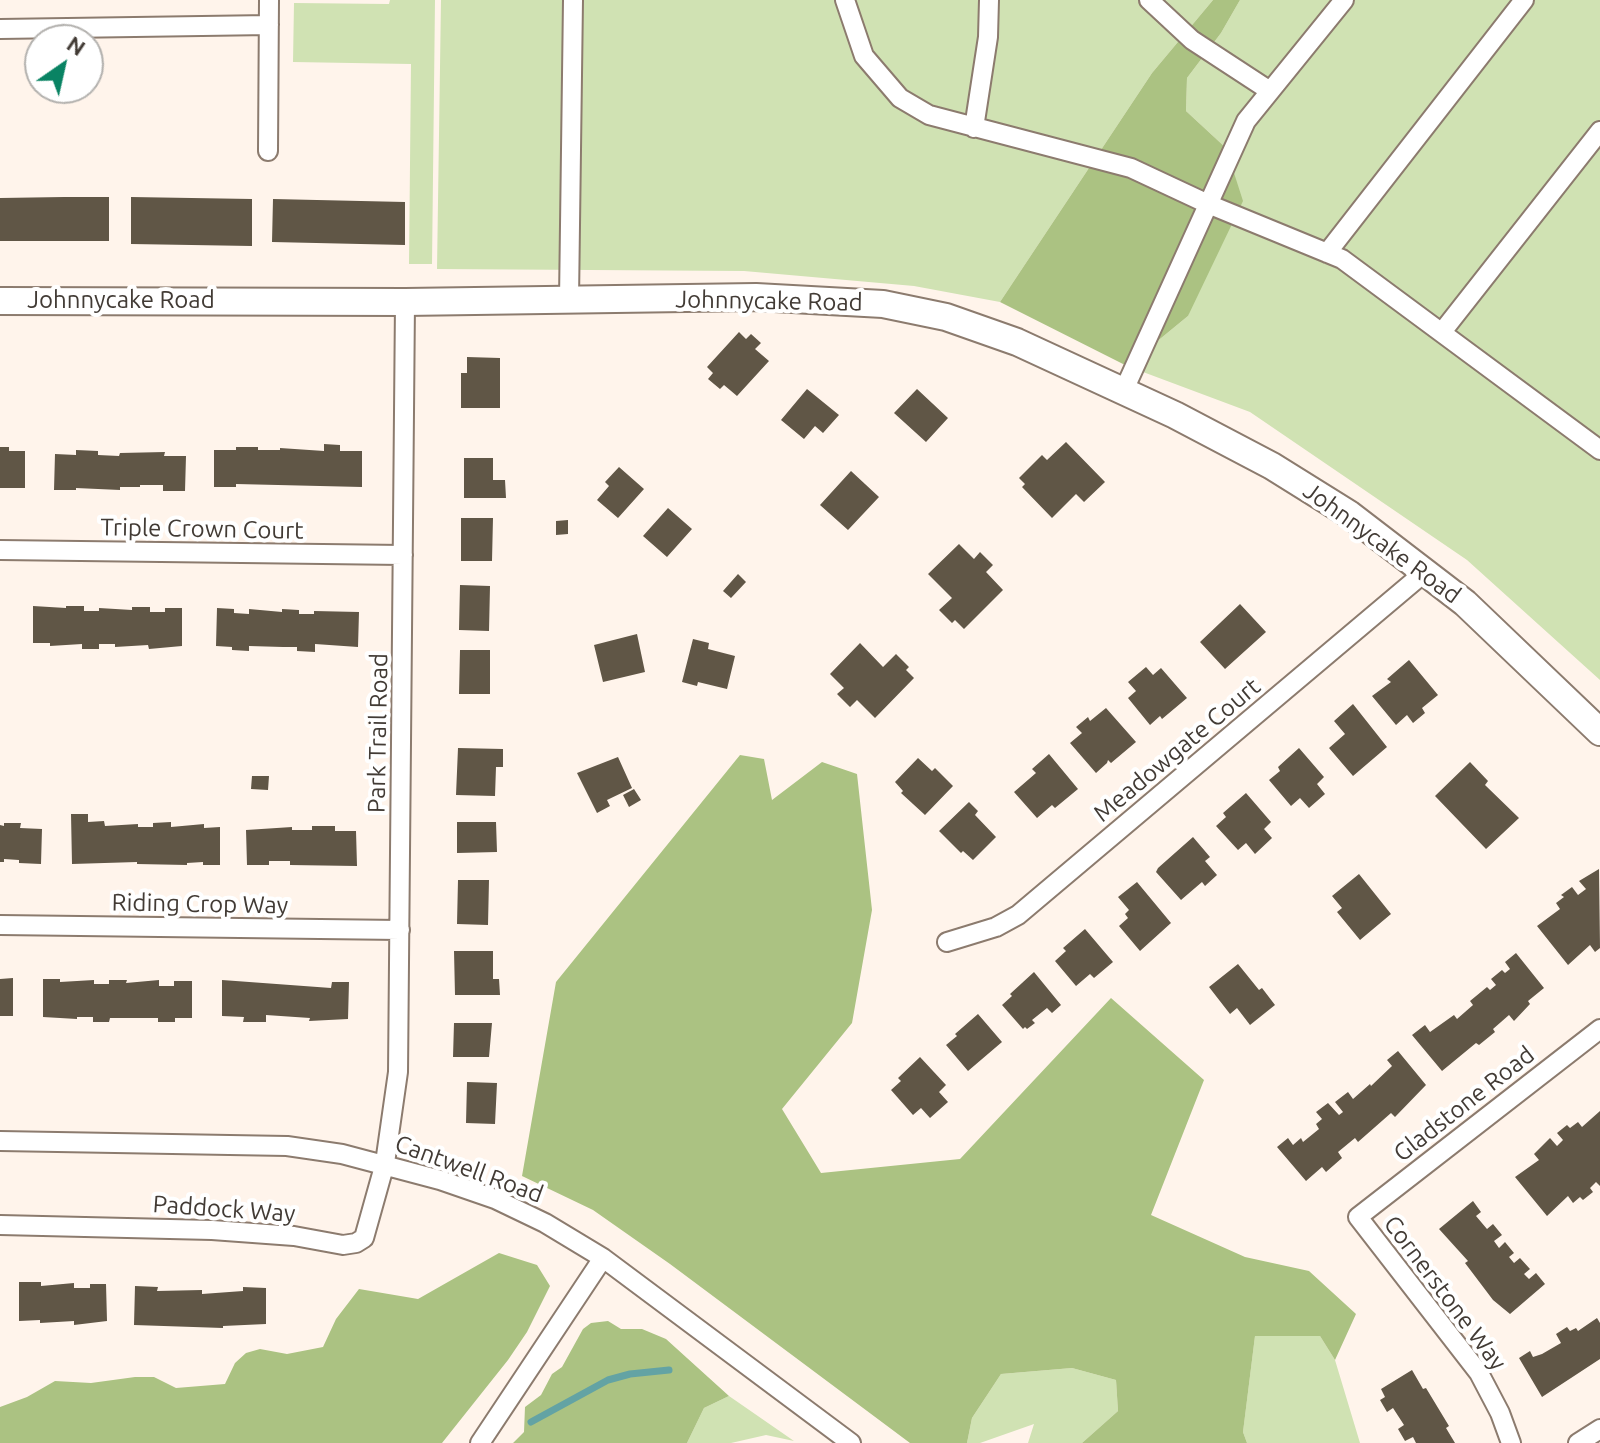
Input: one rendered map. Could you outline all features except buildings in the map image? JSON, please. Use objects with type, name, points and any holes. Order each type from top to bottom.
[{"type":"street","points":[[268,151],[269,0]]},
{"type":"street","points":[[569,300],[573,0]]},
{"type":"street","points":[[845,0],[864,56],[900,98],[929,115],[1131,168],[1208,204],[1342,259],[1600,450]]},
{"type":"street","points":[[974,128],[988,37],[989,0]]},
{"type":"street","points":[[1149,0],[1192,40],[1270,91]]},
{"type":"street","points":[[1124,390],[1246,121],[1344,0]]},
{"type":"street","points":[[1327,253],[1524,0]]},
{"type":"street","points":[[0,29],[269,25]]},
{"type":"street","points":[[1442,332],[1600,131]]},
{"type":"street","name":"Johnnycake Road","points":[[0,301],[405,302],[817,298],[883,304],[946,317],[1017,342],[1124,390],[1272,466],[1349,514],[1465,603],[1600,732]]},
{"type":"street","name":"Park Trail Road","points":[[385,1163],[398,1072],[405,302]]},
{"type":"street","name":"Triple Crown Court","points":[[0,550],[403,555]]},
{"type":"street","name":"Meadowgate Court","points":[[947,942],[996,927],[1018,915],[1425,572]]},
{"type":"street","name":"Riding Crop Way","points":[[0,925],[400,930]]},
{"type":"street","name":"Gladstone Road","points":[[1358,1217],[1600,1029]]},
{"type":"street","name":"Cantwell Road","points":[[0,1141],[287,1146],[385,1163],[495,1199],[545,1223],[603,1258],[851,1443]]},
{"type":"street","name":"Paddock Way","points":[[0,1225],[212,1230],[294,1236],[343,1245],[356,1243],[364,1238],[368,1227],[385,1163]]},
{"type":"street","name":"Cornerstone Way","points":[[1358,1217],[1479,1373],[1500,1413],[1511,1443]]},
{"type":"street","points":[[480,1443],[603,1258]]},
{"type":"street","points":[[1578,1443],[1600,1429]]},
{"type":"green space","points":[[390,0],[435,0],[432,264],[409,264],[411,64],[293,62],[294,3],[389,4]]},
{"type":"green space","points":[[441,0],[1213,0],[1152,73],[1000,302],[914,286],[744,271],[437,269]]},
{"type":"green space","points":[[1213,0],[1240,0],[1221,33],[1187,78],[1186,111],[1226,148],[1243,201],[1188,316],[1127,366],[1000,302],[1152,73]]},
{"type":"green space","points":[[1240,0],[1600,0],[1600,680],[1467,560],[1250,412],[1127,366],[1188,316],[1226,148],[1186,111],[1187,78],[1221,33]]},
{"type":"green space","points":[[740,755],[764,759],[772,800],[822,762],[857,774],[872,910],[852,1023],[782,1109],[821,1173],[960,1159],[1111,998],[1204,1080],[1151,1215],[1245,1257],[1309,1271],[1356,1314],[1335,1360],[1320,1336],[1255,1336],[1243,1432],[1247,1443],[1082,1443],[1118,1411],[1116,1380],[1072,1368],[1001,1374],[972,1418],[967,1443],[910,1443],[593,1210],[522,1176],[556,982]]},
{"type":"green space","points":[[499,1253],[537,1265],[550,1286],[527,1332],[508,1360],[442,1443],[0,1443],[0,1407],[27,1397],[55,1381],[91,1383],[154,1377],[176,1388],[225,1384],[235,1363],[246,1353],[260,1349],[287,1354],[323,1347],[336,1319],[359,1289],[418,1299]]},
{"type":"green space","points":[[608,1321],[621,1329],[642,1329],[666,1339],[729,1396],[704,1408],[687,1443],[513,1443],[524,1432],[525,1407],[541,1395],[552,1374],[562,1367],[583,1329],[591,1323]]},
{"type":"green space","points":[[1255,1336],[1320,1336],[1335,1360],[1360,1443],[1247,1443],[1243,1432]]},
{"type":"green space","points":[[1072,1368],[1116,1380],[1118,1411],[1082,1443],[1028,1443],[1034,1424],[980,1443],[967,1443],[972,1418],[1001,1374]]},
{"type":"green space","points":[[729,1396],[794,1441],[766,1435],[731,1443],[687,1443],[704,1408]]},
{"type":"waterway","points":[[531,1422],[608,1380],[669,1370]]}]
